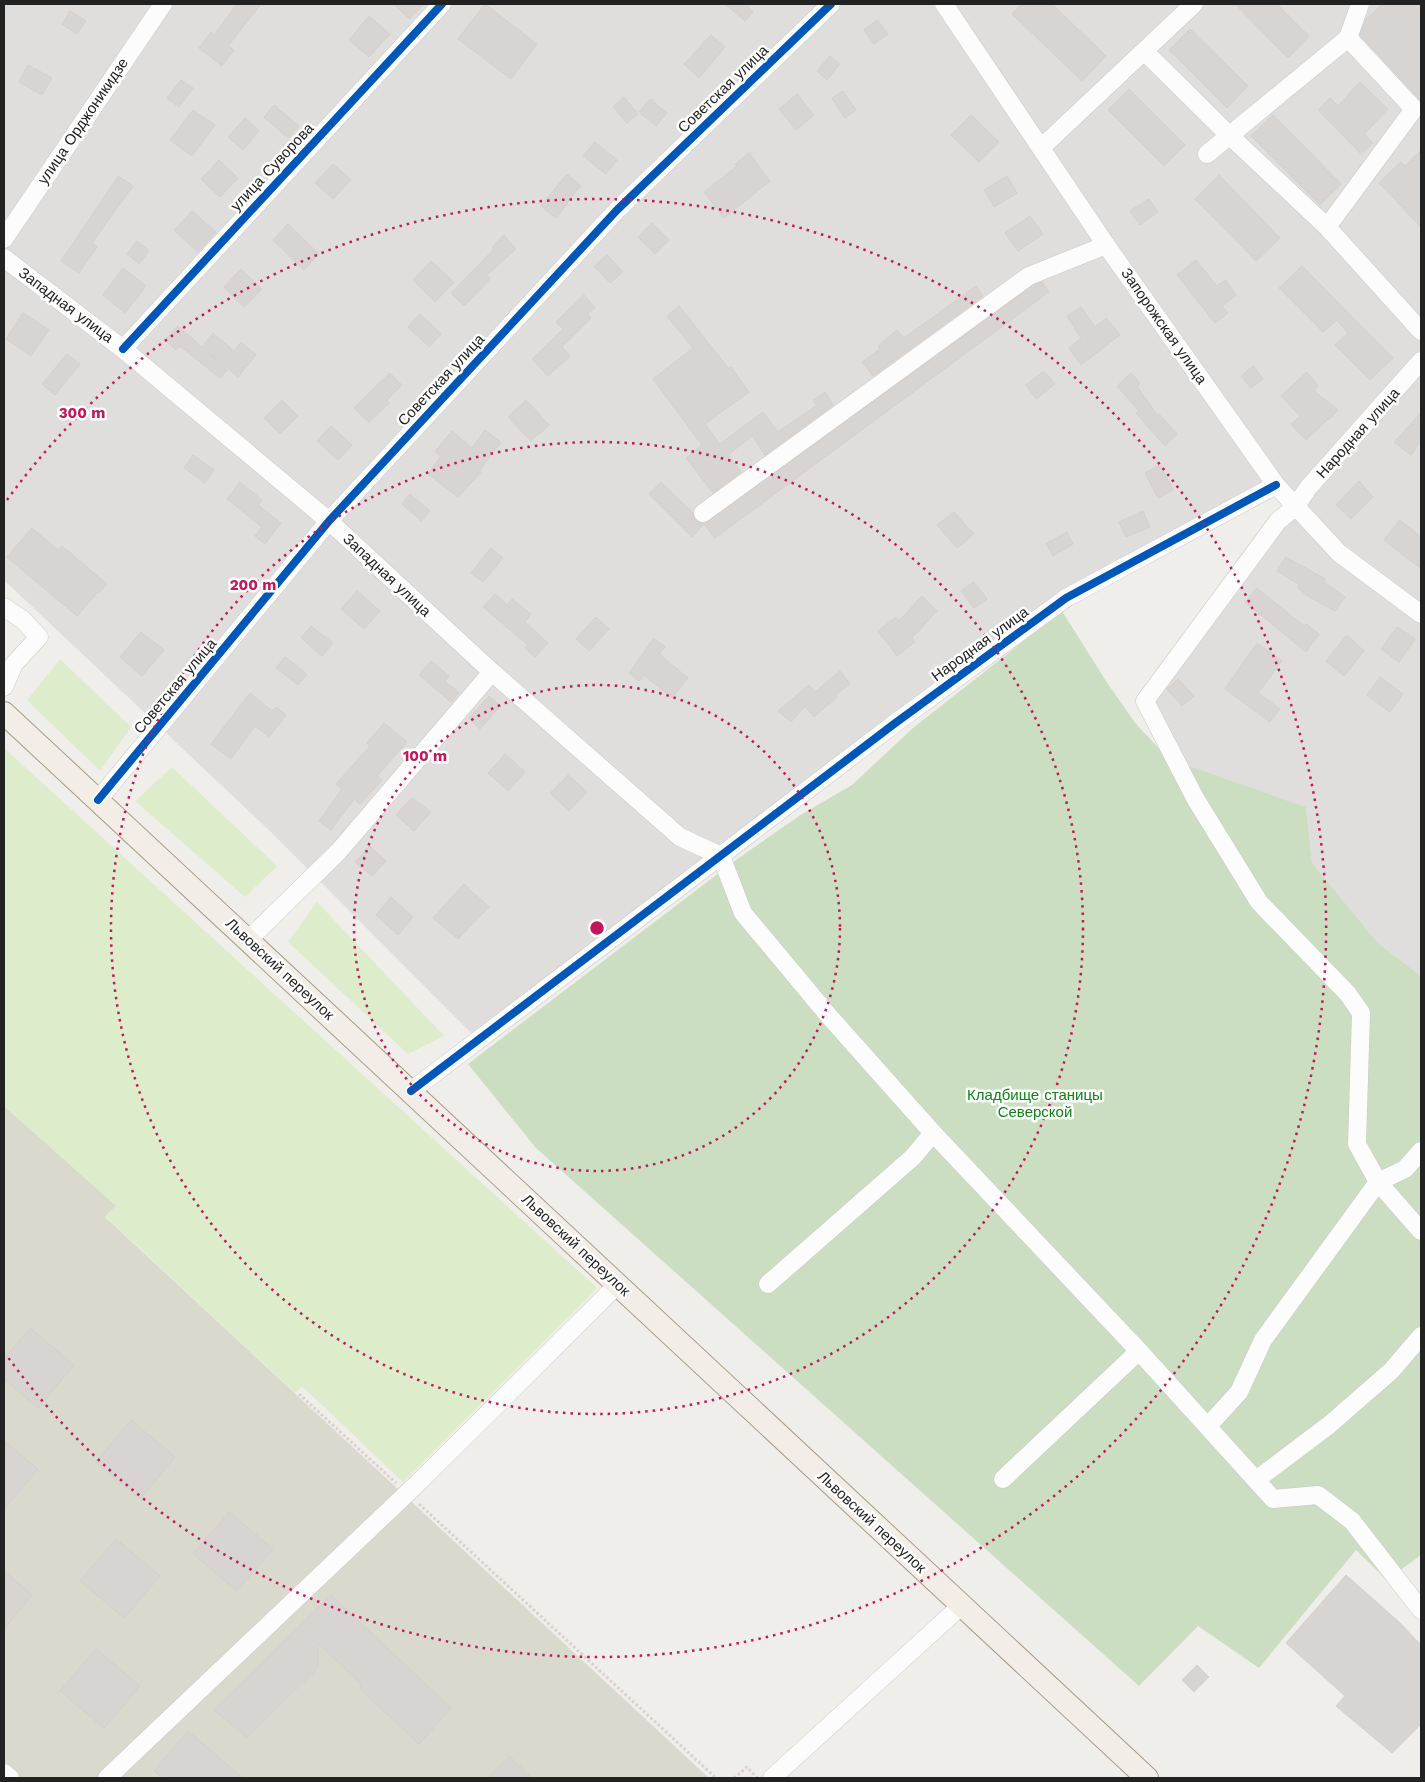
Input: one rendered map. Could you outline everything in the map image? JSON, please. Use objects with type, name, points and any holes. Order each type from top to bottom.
[{"type":"main road","name":"Львовский переулок","points":[[4,713],[1147,1778]]},
{"type":"street","name":"улица Орджоникидзе","points":[[4,239],[163,4]]},
{"type":"street","name":"улица Суворова","points":[[123,349],[442,4]]},
{"type":"street","name":"Советская улица","points":[[98,800],[329,521],[617,210],[831,4]]},
{"type":"street","name":"Запорожская улица","points":[[944,4],[1042,146],[1106,245],[1276,485],[1339,553],[1421,614]]},
{"type":"street","points":[[1042,146],[1194,4]]},
{"type":"street","points":[[1207,154],[1348,38],[1360,4]]},
{"type":"street","points":[[1328,227],[1414,109],[1348,38]]},
{"type":"street","points":[[1144,50],[1230,135],[1328,227],[1421,331]]},
{"type":"street","points":[[703,513],[1029,276],[1106,245]]},
{"type":"street","name":"Западная улица","points":[[4,258],[123,349],[329,521],[492,672],[680,837],[721,856]]},
{"type":"street","name":"Народная улица","points":[[1378,1182],[1357,1144],[1361,1013],[1348,994],[1260,902],[1195,798],[1145,701],[1278,521],[1296,506],[1308,488],[1421,361]]},
{"type":"street","name":"Народная улица","points":[[411,1091],[894,724],[1066,598],[1276,485]]},
{"type":"street","points":[[4,607],[23,620],[39,637],[14,664],[4,687]]},
{"type":"street","points":[[248,940],[339,851],[492,672]]},
{"type":"street","points":[[721,856],[743,913],[828,1015],[933,1133],[1139,1351],[1273,1498],[1318,1495],[1325,1500],[1352,1521],[1421,1610]]},
{"type":"street","points":[[768,1284],[913,1157],[933,1133]]},
{"type":"street","points":[[1208,1426],[1239,1392],[1264,1340],[1378,1182],[1405,1169],[1421,1151]]},
{"type":"street","points":[[1378,1182],[1421,1231]]},
{"type":"street","points":[[107,1778],[407,1493],[618,1284]]},
{"type":"street","points":[[1256,1480],[1329,1425],[1391,1371],[1421,1336]]},
{"type":"street","points":[[1003,1479],[1139,1351]]},
{"type":"street","points":[[775,1777],[962,1606]]},
{"type":"street","points":[[4,1773],[10,1778]]},
{"type":"path","points":[[299,1394],[716,1778]]},
{"type":"path","points":[[734,1778],[747,1767],[757,1778]]},
{"type":"shaded area","points":[[4,4],[1421,4],[1421,976],[1378,943],[1312,863],[1306,807],[1176,762],[1145,701],[1295,506],[1276,485],[1066,598],[478,1040],[274,835],[4,580]]},
{"type":"shaded area","points":[[4,1106],[117,1206],[105,1217],[709,1778],[4,1778]]},
{"type":"green space","name":"Кладбище станицы Северской","points":[[1062,611],[1106,681],[1136,724],[1169,759],[1306,807],[1312,863],[1378,943],[1421,976],[1421,1555],[1387,1580],[1356,1550],[1259,1668],[1198,1626],[1139,1686],[536,1148],[468,1064],[736,860],[799,816],[852,785],[913,728]]},
{"type":"green space","points":[[60,659],[131,727],[100,771],[27,700]]},
{"type":"green space","points":[[4,748],[597,1288],[403,1482],[302,1386],[295,1393],[105,1216],[116,1206],[4,1106]]},
{"type":"green space","points":[[172,767],[277,866],[245,897],[135,801]]},
{"type":"green space","points":[[317,902],[444,1036],[408,1054],[288,942]]},
{"type":"building","points":[[237,4],[261,4],[228,46],[234,50],[222,66],[199,48],[211,32],[214,35]]},
{"type":"building","points":[[394,4],[424,4],[409,19]]},
{"type":"building","points":[[485,4],[537,44],[511,79],[458,39]]},
{"type":"building","points":[[725,4],[745,4],[753,12],[745,21]]},
{"type":"building","points":[[1022,4],[1052,4],[1106,56],[1082,81],[1012,14]]},
{"type":"building","points":[[1235,4],[1277,4],[1309,36],[1288,58]]},
{"type":"building","points":[[1383,4],[1421,4],[1421,101],[1360,35],[1366,19]]},
{"type":"building","points":[[70,11],[86,21],[77,34],[62,24]]},
{"type":"building","points":[[369,16],[390,34],[369,57],[349,40]]},
{"type":"building","points":[[877,20],[888,34],[874,44],[864,30]]},
{"type":"building","points":[[1190,29],[1248,86],[1227,108],[1169,50]]},
{"type":"building","points":[[711,35],[725,47],[699,78],[684,64]]},
{"type":"building","points":[[830,56],[840,64],[827,80],[817,71]]},
{"type":"building","points":[[28,65],[52,78],[42,95],[19,82]]},
{"type":"building","points":[[181,80],[193,88],[179,107],[167,98]]},
{"type":"building","points":[[1360,82],[1388,109],[1364,134],[1373,143],[1361,154],[1318,110],[1330,98],[1338,106]]},
{"type":"building","points":[[1129,89],[1185,145],[1164,166],[1108,110]]},
{"type":"building","points":[[843,91],[856,110],[845,118],[832,98]]},
{"type":"building","points":[[797,94],[814,115],[796,130],[779,109]]},
{"type":"building","points":[[624,97],[638,114],[627,123],[613,107]]},
{"type":"building","points":[[650,99],[667,113],[656,126],[639,112]]},
{"type":"building","points":[[274,105],[299,126],[288,138],[264,117]]},
{"type":"building","points":[[193,110],[215,125],[192,156],[170,140]]},
{"type":"building","points":[[971,115],[999,142],[979,162],[951,135]]},
{"type":"building","points":[[1273,115],[1341,184],[1320,205],[1251,136]]},
{"type":"building","points":[[245,118],[259,131],[243,150],[228,137]]},
{"type":"building","points":[[595,142],[617,160],[606,174],[583,156]]},
{"type":"building","points":[[1421,150],[1421,227],[1379,183],[1401,162],[1405,166]]},
{"type":"building","points":[[749,153],[770,181],[724,218],[704,192],[737,166],[735,164]]},
{"type":"building","points":[[219,160],[238,178],[220,197],[201,179]]},
{"type":"building","points":[[333,164],[351,180],[333,199],[315,183]]},
{"type":"building","points":[[567,174],[581,186],[556,218],[541,206]]},
{"type":"building","points":[[1219,175],[1280,238],[1256,261],[1195,199]]},
{"type":"building","points":[[118,176],[133,186],[92,243],[97,247],[79,273],[61,261]]},
{"type":"building","points":[[1007,176],[1017,193],[994,207],[984,190]]},
{"type":"building","points":[[1149,199],[1158,212],[1140,225],[1130,211]]},
{"type":"building","points":[[192,211],[216,232],[198,252],[174,230]]},
{"type":"building","points":[[1030,216],[1043,234],[1018,251],[1005,233]]},
{"type":"building","points":[[652,223],[669,240],[655,254],[638,237]]},
{"type":"building","points":[[288,224],[319,254],[304,270],[273,240]]},
{"type":"building","points":[[504,235],[516,249],[487,275],[490,279],[464,306],[451,293],[494,249],[492,247]]},
{"type":"building","points":[[137,241],[149,251],[139,264],[127,254]]},
{"type":"building","points":[[607,255],[623,272],[610,283],[594,266]]},
{"type":"building","points":[[1196,260],[1217,286],[1226,280],[1236,295],[1222,306],[1228,313],[1215,323],[1177,275]]},
{"type":"building","points":[[431,261],[454,282],[435,302],[413,280]]},
{"type":"building","points":[[1302,266],[1393,358],[1370,380],[1335,345],[1348,333],[1337,320],[1323,332],[1279,288]]},
{"type":"building","points":[[123,268],[146,286],[125,313],[103,295]]},
{"type":"building","points":[[241,269],[262,289],[244,307],[224,287]]},
{"type":"building","points":[[1042,282],[1049,292],[715,538],[704,524],[1034,285]]},
{"type":"building","points":[[976,286],[983,296],[873,376],[862,362],[880,349],[878,346],[897,330],[904,338]]},
{"type":"building","points":[[584,295],[595,308],[587,314],[591,318],[562,347],[570,356],[548,376],[532,359],[563,329],[556,322]]},
{"type":"building","points":[[679,306],[729,369],[731,367],[749,392],[705,424],[720,444],[763,412],[778,432],[817,405],[813,400],[825,392],[833,405],[765,455],[752,436],[728,455],[741,472],[713,493],[686,458],[702,445],[653,379],[693,348],[667,316]]},
{"type":"building","points":[[1081,307],[1095,327],[1106,318],[1120,335],[1081,365],[1069,348],[1081,338],[1067,316]]},
{"type":"building","points":[[23,313],[49,330],[31,356],[6,339]]},
{"type":"building","points":[[420,314],[441,334],[429,347],[408,327]]},
{"type":"building","points":[[178,326],[202,347],[213,333],[234,351],[241,342],[256,355],[238,377],[212,355],[227,370],[220,378],[180,346],[176,350],[165,340]]},
{"type":"building","points":[[67,354],[80,364],[55,395],[42,384]]},
{"type":"building","points":[[1253,366],[1263,379],[1251,388],[1241,376]]},
{"type":"building","points":[[1044,371],[1055,384],[1036,399],[1026,385]]},
{"type":"building","points":[[1307,372],[1318,386],[1314,391],[1338,410],[1306,440],[1291,424],[1300,416],[1281,396]]},
{"type":"building","points":[[390,373],[402,385],[387,400],[389,403],[369,422],[354,408]]},
{"type":"building","points":[[1131,373],[1140,383],[1137,386],[1157,415],[1159,414],[1177,434],[1165,446],[1136,413],[1139,411],[1117,386]]},
{"type":"building","points":[[282,400],[298,416],[280,434],[264,418]]},
{"type":"building","points":[[526,400],[549,425],[531,441],[508,417]]},
{"type":"building","points":[[1421,413],[1421,440],[1411,455],[1394,442]]},
{"type":"building","points":[[331,426],[352,445],[338,460],[317,441]]},
{"type":"building","points":[[485,430],[501,442],[479,471],[481,472],[458,497],[428,474],[441,456],[435,452],[452,431],[472,448]]},
{"type":"building","points":[[193,455],[214,470],[205,483],[184,468]]},
{"type":"building","points":[[1160,465],[1173,490],[1158,498],[1145,473]]},
{"type":"building","points":[[1359,481],[1373,497],[1351,519],[1336,505]]},
{"type":"building","points":[[240,482],[262,500],[258,505],[281,523],[265,544],[255,536],[262,527],[227,499]]},
{"type":"building","points":[[661,482],[693,513],[695,520],[704,524],[692,537],[649,494]]},
{"type":"building","points":[[410,494],[430,511],[421,521],[402,504]]},
{"type":"building","points":[[1143,511],[1150,527],[1126,537],[1119,522]]},
{"type":"building","points":[[954,512],[974,534],[957,548],[937,525]]},
{"type":"building","points":[[1400,520],[1421,537],[1421,569],[1384,540]]},
{"type":"building","points":[[32,528],[58,550],[62,546],[107,584],[77,616],[7,557]]},
{"type":"building","points":[[1067,532],[1073,544],[1053,556],[1046,544]]},
{"type":"building","points":[[491,548],[503,558],[483,582],[471,573]]},
{"type":"building","points":[[1286,557],[1325,579],[1324,582],[1345,597],[1335,611],[1308,596],[1298,588],[1300,585],[1277,571]]},
{"type":"building","points":[[974,582],[987,599],[974,608],[961,591]]},
{"type":"building","points":[[1257,588],[1304,626],[1306,624],[1319,634],[1306,652],[1245,602]]},
{"type":"building","points":[[357,591],[380,611],[364,629],[341,609]]},
{"type":"building","points":[[495,594],[507,605],[512,599],[531,614],[525,622],[548,643],[535,657],[525,648],[528,645],[483,607]]},
{"type":"building","points":[[922,596],[937,611],[912,638],[915,642],[897,656],[878,631],[896,617],[899,621]]},
{"type":"building","points":[[596,617],[609,629],[589,651],[576,639]]},
{"type":"building","points":[[311,626],[333,643],[322,656],[301,638]]},
{"type":"building","points":[[1397,627],[1415,639],[1399,662],[1381,649]]},
{"type":"building","points":[[141,632],[164,650],[142,676],[120,657]]},
{"type":"building","points":[[1347,635],[1364,651],[1344,676],[1326,661]]},
{"type":"building","points":[[654,638],[665,647],[659,654],[688,678],[672,698],[644,675],[639,681],[629,673]]},
{"type":"building","points":[[1257,643],[1282,661],[1258,693],[1280,709],[1270,722],[1225,689]]},
{"type":"building","points":[[285,657],[307,674],[298,685],[276,668]]},
{"type":"building","points":[[431,661],[449,676],[445,681],[459,693],[451,702],[419,675]]},
{"type":"building","points":[[840,671],[850,684],[835,695],[837,697],[814,717],[805,706],[791,722],[778,711],[809,685],[815,692]]},
{"type":"building","points":[[1380,677],[1403,694],[1390,712],[1367,695]]},
{"type":"building","points":[[1178,679],[1194,696],[1182,706],[1167,689]]},
{"type":"building","points":[[250,693],[272,711],[276,707],[286,715],[269,737],[255,726],[231,759],[211,744]]},
{"type":"building","points":[[489,696],[500,706],[480,729],[469,718]]},
{"type":"building","points":[[384,723],[407,742],[377,776],[382,780],[360,804],[354,799],[331,830],[319,821],[342,789],[336,784],[370,746],[367,743]]},
{"type":"building","points":[[505,754],[525,772],[508,791],[488,773]]},
{"type":"building","points":[[568,775],[587,792],[569,811],[550,793]]},
{"type":"building","points":[[412,798],[431,812],[414,831],[396,815]]},
{"type":"building","points":[[370,846],[386,861],[372,876],[355,862]]},
{"type":"building","points":[[464,884],[489,907],[458,939],[433,918]]},
{"type":"building","points":[[391,897],[413,917],[398,935],[376,915]]},
{"type":"building","points":[[30,1328],[74,1365],[38,1408],[4,1379],[4,1359]]},
{"type":"building","points":[[131,1420],[175,1457],[140,1499],[96,1462]]},
{"type":"building","points":[[4,1441],[38,1469],[4,1509]]},
{"type":"building","points":[[229,1512],[273,1549],[237,1591],[193,1554]]},
{"type":"building","points":[[116,1539],[160,1576],[124,1618],[80,1581]]},
{"type":"building","points":[[4,1571],[32,1595],[4,1629]]},
{"type":"building","points":[[1346,1575],[1399,1622],[1421,1645],[1421,1724],[1392,1753],[1336,1706],[1345,1696],[1286,1643]]},
{"type":"building","points":[[331,1595],[451,1708],[419,1744],[360,1689],[361,1684],[318,1643],[318,1668],[247,1737],[214,1710]]},
{"type":"building","points":[[96,1649],[140,1686],[104,1728],[60,1691]]},
{"type":"building","points":[[1197,1665],[1209,1677],[1194,1692],[1182,1680]]},
{"type":"building","points":[[188,1731],[243,1778],[163,1778],[154,1771]]},
{"type":"building","points":[[509,1756],[532,1778],[488,1778]]},
{"type":"cycle path","points":[[123,349],[442,4]]},
{"type":"cycle path","points":[[98,800],[329,521],[617,210],[831,4]]},
{"type":"cycle path","points":[[411,1091],[894,724],[1066,598],[1276,485]]}]
